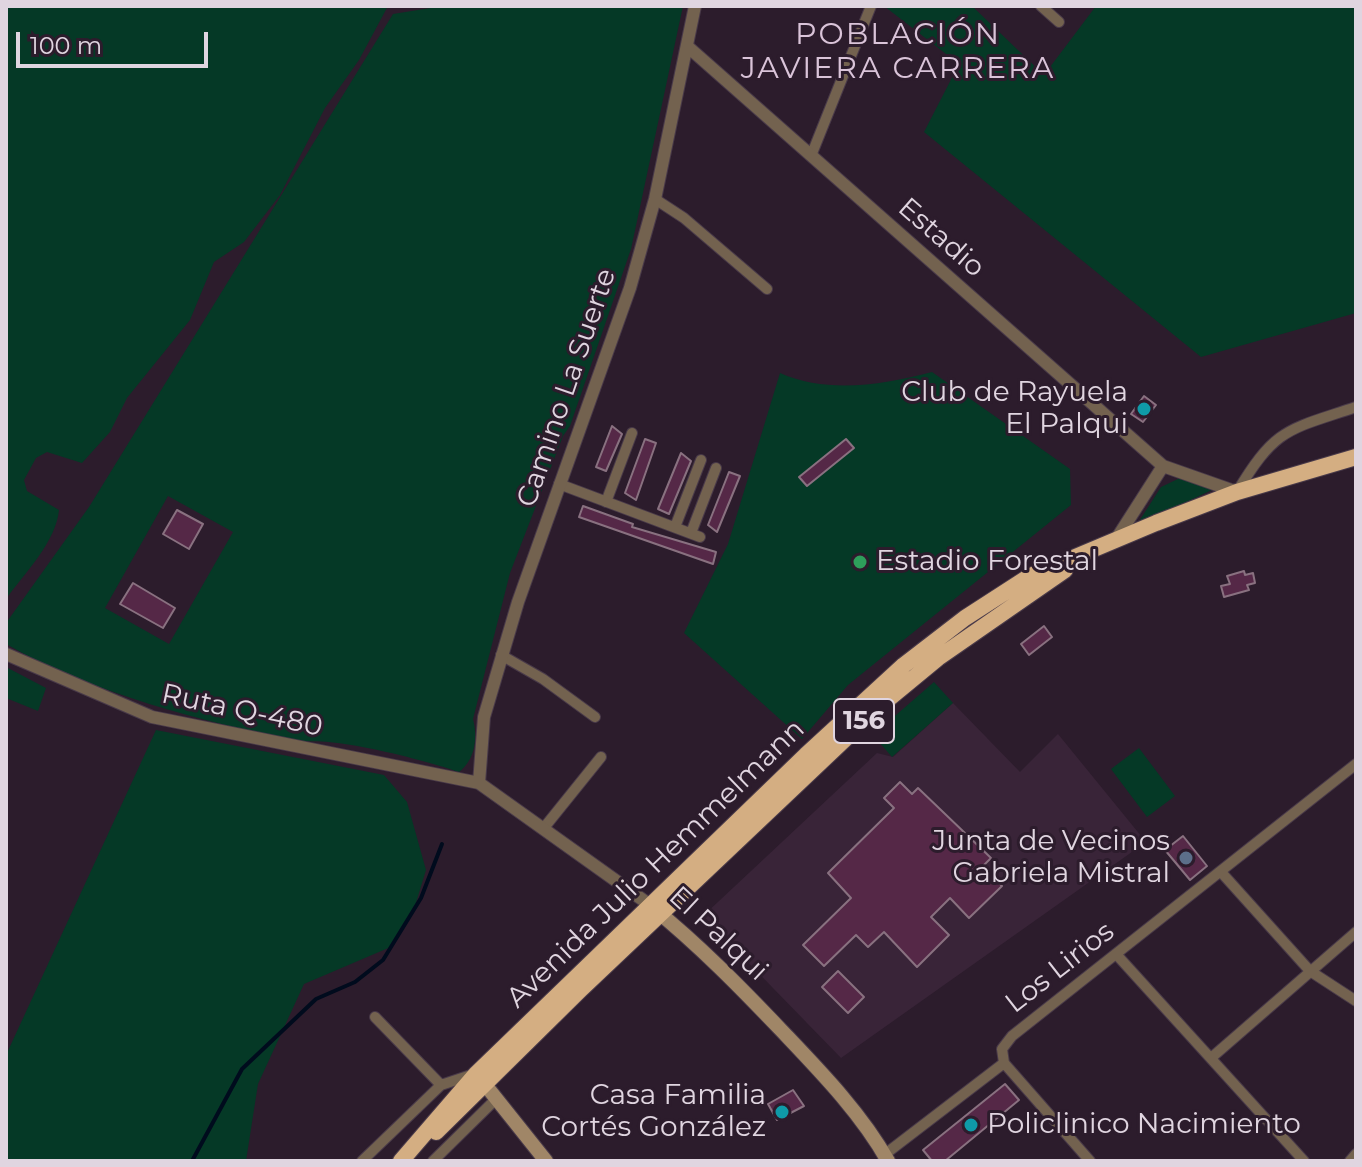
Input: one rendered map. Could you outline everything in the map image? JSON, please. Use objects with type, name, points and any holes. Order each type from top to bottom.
[{"type":"highway","name":"Avenida Julio Hemmelmann","points":[[402,1161],[486,1086],[656,910],[881,705],[983,625],[1089,554],[1115,542],[1237,492],[1356,457]]},
{"type":"main road","name":"El Palqui","points":[[656,910],[713,961],[812,1063],[886,1158]]},
{"type":"main road","points":[[486,1086],[546,1161]]},
{"type":"street","name":"Camino La Suerte","points":[[479,783],[484,717],[501,655],[600,375],[655,199],[695,6]]},
{"type":"street","points":[[811,156],[871,6]]},
{"type":"street","points":[[1041,6],[1059,22]]},
{"type":"street","name":"Estadio","points":[[687,46],[1163,466],[1237,492]]},
{"type":"street","points":[[655,199],[684,218],[767,289]]},
{"type":"street","points":[[1237,492],[1256,461],[1277,437],[1356,407]]},
{"type":"street","points":[[606,502],[632,433]]},
{"type":"street","points":[[675,527],[701,460]]},
{"type":"street","points":[[1115,542],[1163,466]]},
{"type":"street","points":[[559,484],[696,535],[716,468]]},
{"type":"street","name":"Ruta Q-480","points":[[6,654],[152,717],[479,783]]},
{"type":"street","points":[[501,655],[543,679],[595,717]]},
{"type":"street","points":[[543,829],[601,757]]},
{"type":"street","name":"Los Lirios","points":[[886,1158],[1004,1063],[1002,1049],[1007,1041],[1356,764]]},
{"type":"street","name":"El Palqui","points":[[479,783],[656,910]]},
{"type":"street","points":[[1221,872],[1310,971],[1356,1001]]},
{"type":"street","points":[[1211,1058],[1356,932]]},
{"type":"street","points":[[1116,954],[1304,1161]]},
{"type":"street","points":[[375,1017],[441,1085],[486,1086]]},
{"type":"street","points":[[1004,1063],[1090,1161]]},
{"type":"street","points":[[362,1161],[441,1085]]},
{"type":"street","points":[[433,1161],[486,1086]]},
{"type":"street","points":[[1350,1161],[1356,1154]]},
{"type":"shaded area","points":[[953,703],[1020,772],[1058,734],[1146,842],[841,1058],[703,916],[877,753],[893,757]]},
{"type":"green space","points":[[6,6],[388,6],[359,60],[325,108],[280,195],[244,242],[214,262],[190,320],[127,398],[110,432],[82,463],[47,452],[36,458],[24,480],[27,491],[59,510],[57,522],[38,557],[6,599]]},
{"type":"green space","points":[[443,6],[683,6],[631,249],[570,426],[563,436],[510,573],[473,719],[474,748],[469,761],[459,772],[354,745],[312,741],[298,743],[149,704],[76,678],[6,644],[6,623],[89,507],[393,14]],"holes":[[[168,496],[233,532],[169,644],[105,608]]]},
{"type":"green space","points":[[884,6],[972,6],[1044,75],[1096,6],[1356,6],[1356,313],[1201,357],[924,132],[959,64]]},
{"type":"green space","name":"Estadio Forestal","points":[[932,372],[1070,469],[1071,505],[848,685],[802,739],[684,633],[728,544],[780,373],[817,384],[855,385],[894,381]]},
{"type":"green space","points":[[1180,478],[1216,488],[1136,526],[1161,487]]},
{"type":"green space","points":[[6,667],[46,688],[38,711],[6,698]]},
{"type":"green space","points":[[934,682],[953,703],[892,757],[873,735]]},
{"type":"green space","points":[[156,730],[384,775],[407,802],[426,870],[415,906],[393,946],[304,984],[258,1084],[246,1161],[6,1161],[6,1055]]},
{"type":"green space","points":[[1139,748],[1175,796],[1147,817],[1111,769]]},
{"type":"building","name":"Club de Rayuela El Palqui","points":[[1144,396],[1156,405],[1143,422],[1131,414]]},
{"type":"building","points":[[612,426],[622,434],[606,471],[596,467]]},
{"type":"building","points":[[645,439],[656,443],[636,500],[625,493]]},
{"type":"building","points":[[846,439],[854,448],[807,486],[799,477]]},
{"type":"building","points":[[681,453],[691,461],[669,514],[658,509]]},
{"type":"building","points":[[729,472],[740,476],[717,532],[708,525]]},
{"type":"building","points":[[583,506],[633,524],[632,527],[716,552],[713,564],[579,517]]},
{"type":"building","points":[[177,510],[203,524],[189,549],[163,534]]},
{"type":"building","points":[[1244,571],[1245,575],[1253,573],[1255,583],[1247,585],[1249,590],[1224,597],[1221,586],[1230,584],[1227,576]]},
{"type":"building","points":[[133,583],[175,608],[163,628],[120,604]]},
{"type":"building","points":[[1044,626],[1052,637],[1029,655],[1021,644]]},
{"type":"building","points":[[900,782],[912,794],[918,788],[991,858],[983,866],[1002,886],[969,918],[950,898],[931,917],[949,935],[917,967],[884,932],[868,947],[856,935],[824,966],[803,945],[851,898],[828,873],[894,808],[884,798]]},
{"type":"building","name":"Junta de Vecinos Gabriela Mistral","points":[[1183,836],[1207,866],[1190,880],[1165,850]]},
{"type":"building","points":[[838,971],[864,997],[848,1013],[822,987]]},
{"type":"building","name":"Policlinico Nacimiento","points":[[1005,1084],[1019,1100],[945,1161],[932,1161],[923,1150]]},
{"type":"building","name":"Casa Familia Cortés González","points":[[793,1090],[804,1106],[777,1120],[768,1104]]},
{"type":"waterway","points":[[192,1161],[242,1069],[316,999],[355,982],[383,960],[421,898],[442,844]]},
{"type":"place","name":"Club de Rayuela El Palqui","points":[[1144,409]]},
{"type":"place","name":"Estadio Forestal","points":[[860,562]]},
{"type":"place","name":"Junta de Vecinos Gabriela Mistral","points":[[1186,858]]},
{"type":"place","name":"Casa Familia Cortés González","points":[[782,1112]]},
{"type":"place","name":"Policlinico Nacimiento","points":[[971,1125]]},
{"type":"district","name":"POBLACIÓN JAVIERA CARRERA","points":[[898,52]]}]
